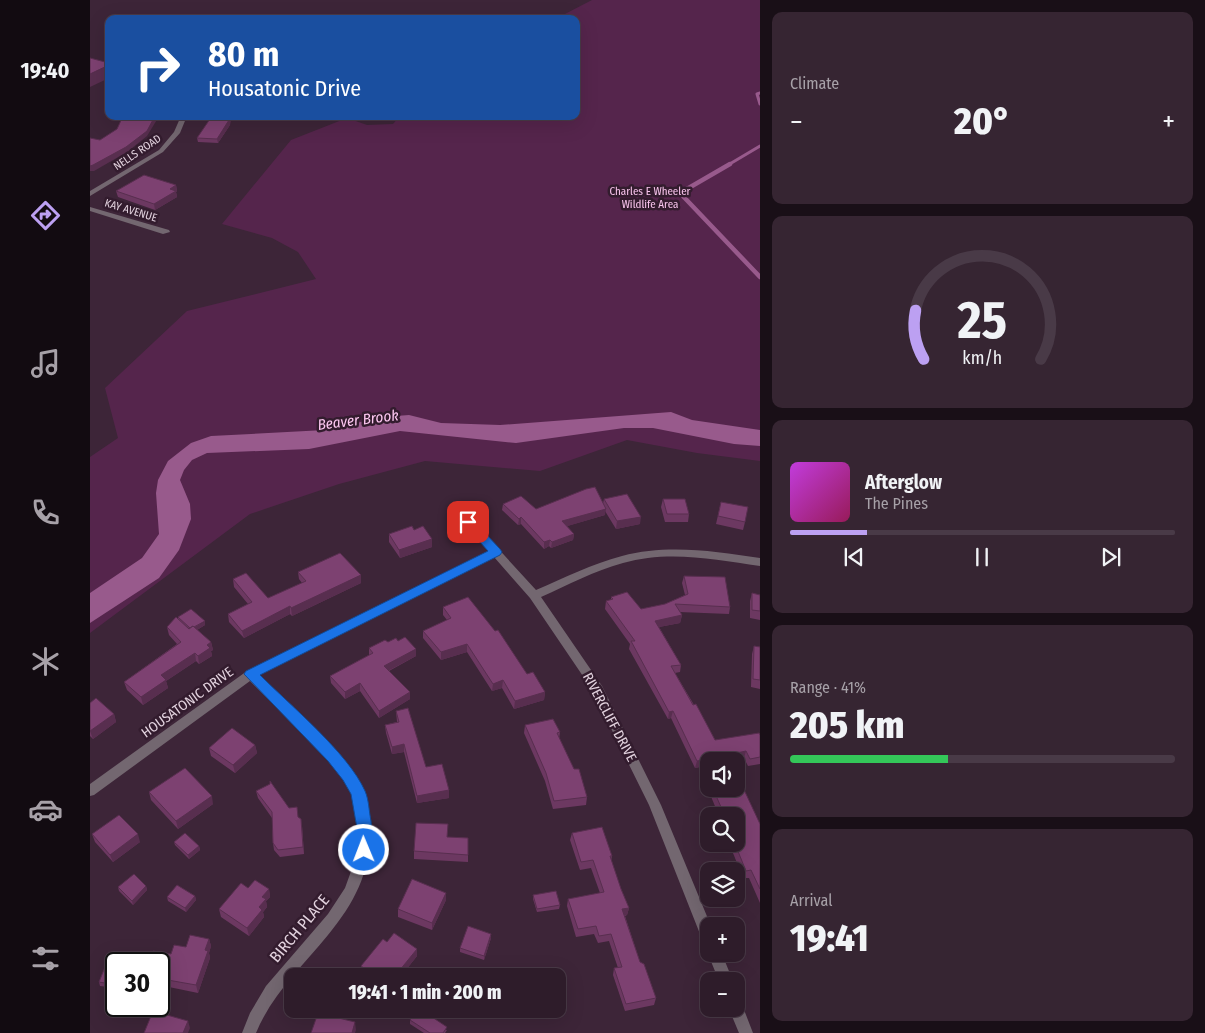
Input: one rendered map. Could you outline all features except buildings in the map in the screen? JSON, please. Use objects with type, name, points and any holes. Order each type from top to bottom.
[{"type":"street","name":"NELLS ROAD","points":[[90,194],[161,151],[177,133],[182,120]]},
{"type":"street","name":"KAY AVENUE","points":[[90,209],[166,232]]},
{"type":"street","name":"RIVERCLIFF DRIVE","points":[[468,522],[534,595],[596,686],[655,805],[700,917]]},
{"type":"street","name":"HOUSATONIC DRIVE","points":[[90,791],[251,674],[496,552]]},
{"type":"street","points":[[534,595],[623,560],[664,553],[686,553],[760,562]]},
{"type":"street","name":"BIRCH PLACE","points":[[249,1033],[266,996],[284,972],[338,914],[360,873],[364,850],[364,828],[358,793],[348,775],[333,757],[251,674]]},
{"type":"street","points":[[740,1017],[747,1033]]},
{"type":"green space","name":"Charles E Wheeler Wildlife Area","points":[[592,0],[760,0],[760,461],[697,453],[627,440],[540,471],[425,461],[339,484],[250,514],[90,633],[90,457],[118,438],[105,388],[187,311],[316,279],[298,252],[272,238],[222,224],[291,140],[342,120],[353,120],[367,125],[393,124],[396,120],[580,120],[580,15],[561,15]]},
{"type":"shaded area","points":[[671,412],[692,420],[760,430],[760,446],[734,444],[653,428],[624,428],[516,443],[400,431],[309,449],[207,453],[192,460],[184,470],[180,480],[190,504],[191,519],[179,550],[159,578],[90,623],[90,593],[142,558],[159,534],[156,493],[158,480],[168,461],[191,443],[211,436],[325,430],[383,417],[409,415],[441,423],[500,425]]},
{"type":"waterway","points":[[760,93],[757,94],[760,104]]},
{"type":"waterway","points":[[728,165],[760,146]]},
{"type":"waterway","points":[[730,164],[680,193],[760,277]]},
{"type":"route","points":[[364,850],[364,828],[358,793],[348,775],[333,757],[251,674],[496,552],[468,522]]},
{"type":"water label","name":"Beaver Brook","points":[[358,420]]}]
